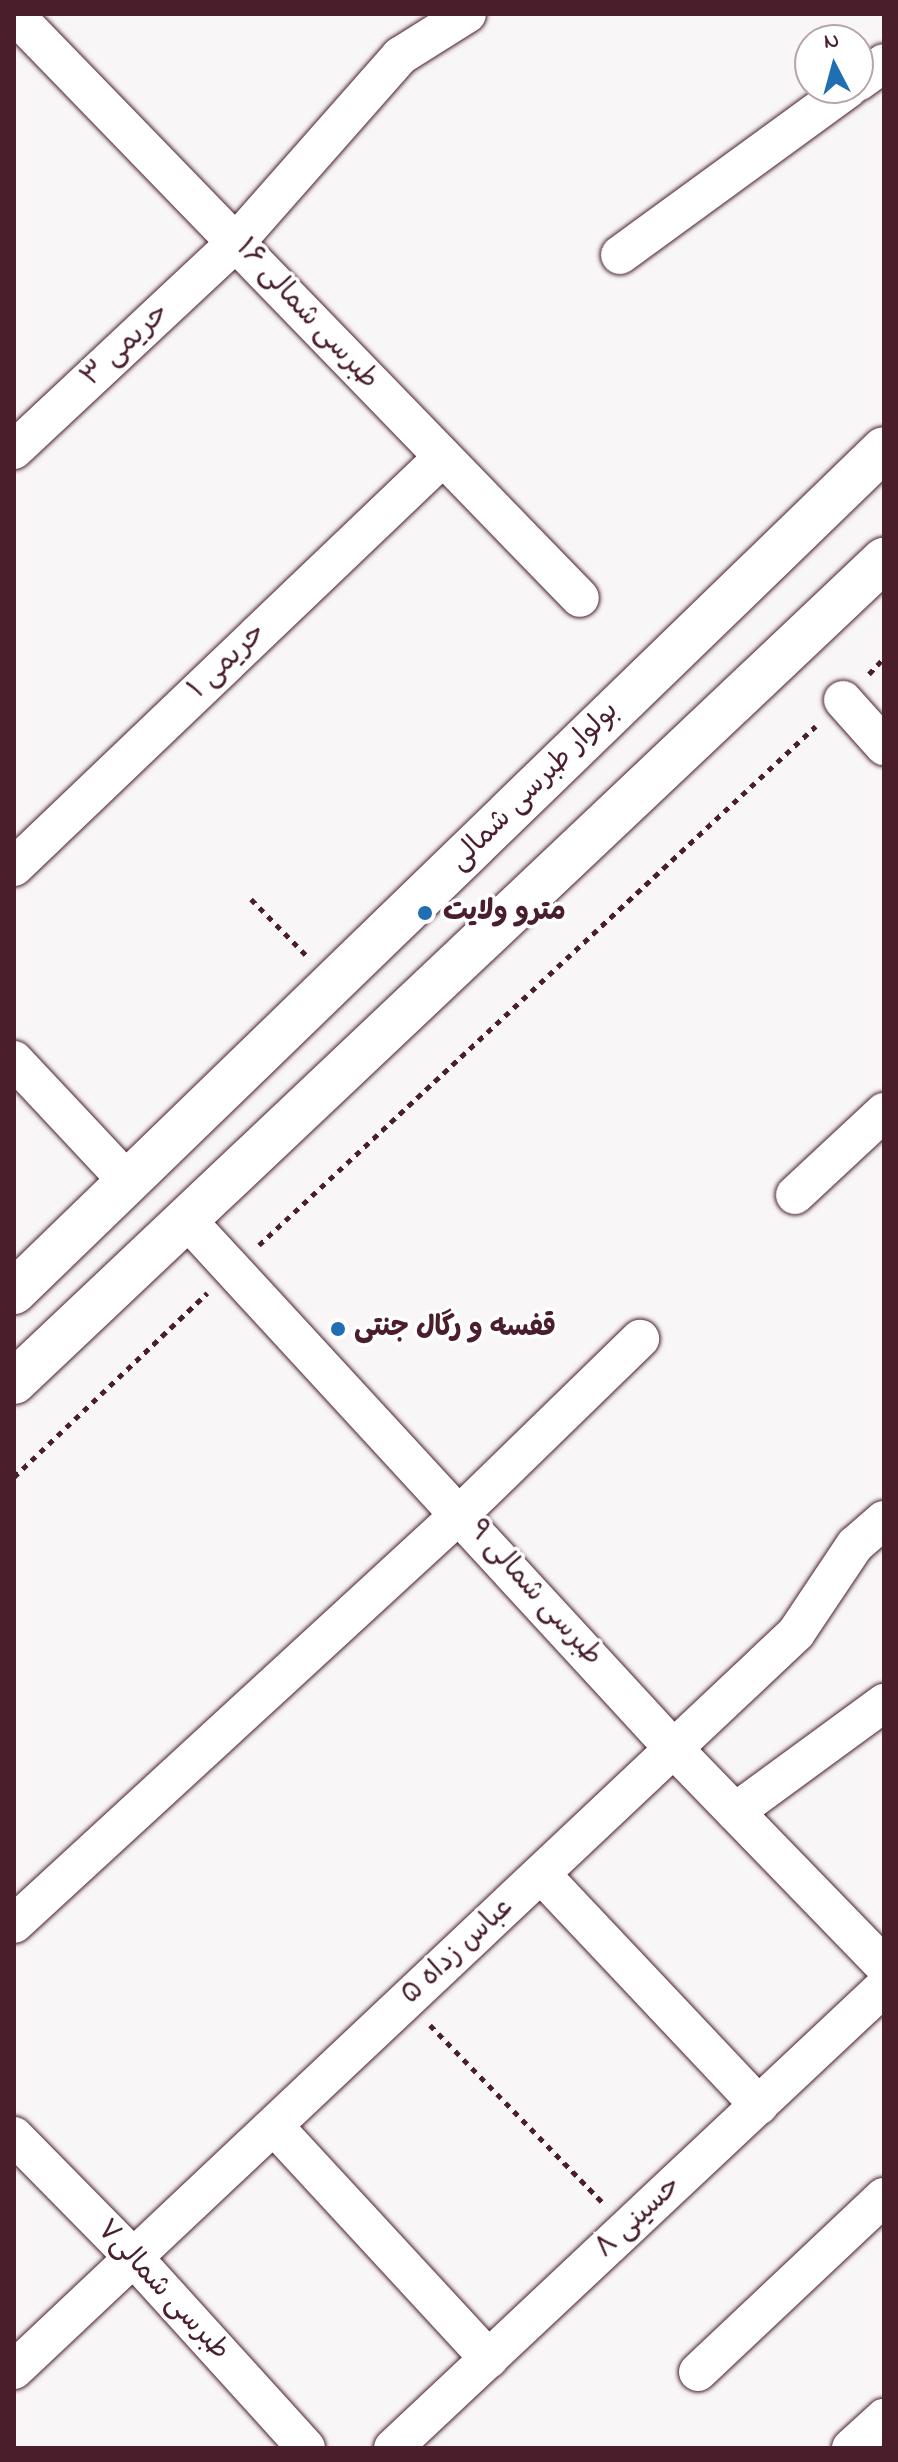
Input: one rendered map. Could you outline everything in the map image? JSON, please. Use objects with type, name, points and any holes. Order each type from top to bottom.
[{"type":"main road","name":"بولوار طبرسی شمالی","points":[[14,1292],[333,984],[681,640],[884,449]]},
{"type":"main road","points":[[14,1382],[884,560]]},
{"type":"street","name":"حریمی ۳","points":[[14,450],[237,241],[400,56],[467,14]]},
{"type":"street","name":"طبرسی شمالی ۱۶","points":[[28,28],[580,598]]},
{"type":"street","points":[[620,255],[827,104]]},
{"type":"street","name":"حریمی ۱","points":[[14,867],[442,458]]},
{"type":"street","points":[[843,700],[884,746]]},
{"type":"street","points":[[14,1060],[128,1182]]},
{"type":"street","points":[[795,1195],[884,1112]]},
{"type":"street","name":"طبرسی شمالی ۹","points":[[187,1220],[461,1513],[673,1748],[884,1966]]},
{"type":"street","points":[[14,1924],[461,1513],[640,1339]]},
{"type":"street","name":"عباس زداه ۵","points":[[14,2370],[796,1633],[855,1545],[884,1520]]},
{"type":"street","points":[[735,1812],[884,1703]]},
{"type":"street","points":[[541,1874],[759,2105]]},
{"type":"street","name":"حسینی ۸","points":[[393,2448],[884,1987]]},
{"type":"street","points":[[274,2126],[489,2359]]},
{"type":"street","name":"طبرسی شمالی۷","points":[[15,2138],[134,2258],[306,2448]]},
{"type":"street","points":[[698,2372],[884,2197]]},
{"type":"street","points":[[851,2448],[884,2418]]},
{"type":"path","points":[[14,1477],[233,1269],[740,802],[884,658]]},
{"type":"path","points":[[251,899],[333,984]]},
{"type":"path","points":[[407,2001],[628,2228]]},
{"type":"place","name":"مترو ولایت","points":[[425,913]]},
{"type":"place","name":"قفسه و رگال جنتی","points":[[338,1329]]}]
